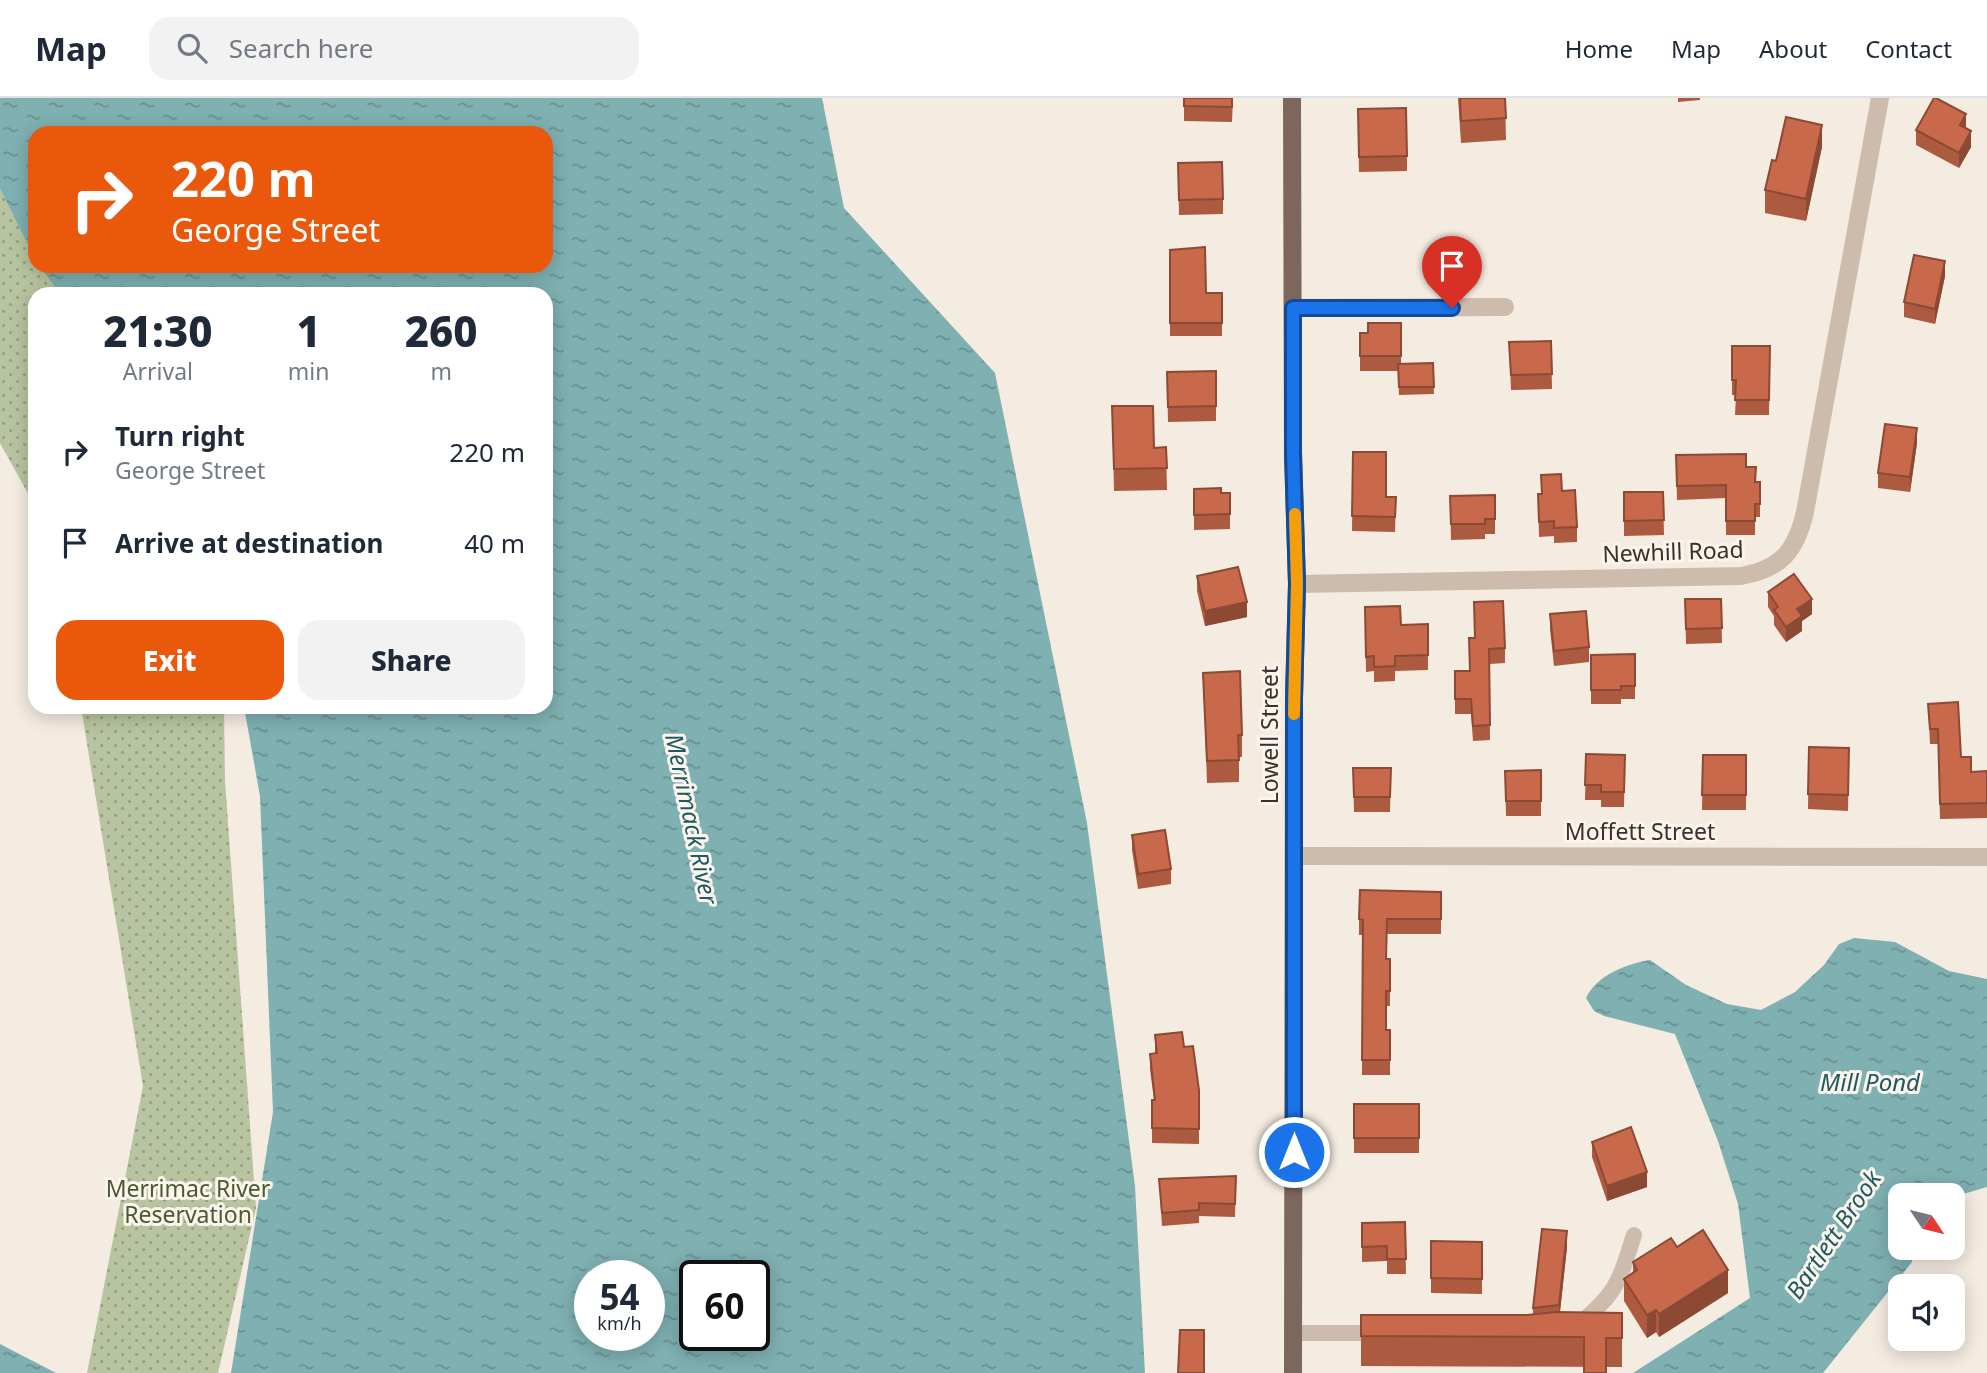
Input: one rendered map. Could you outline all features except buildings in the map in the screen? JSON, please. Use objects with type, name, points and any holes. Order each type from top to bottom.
[{"type":"main road","name":"Lowell Street","points":[[1292,98],[1293,453],[1297,584],[1294,698],[1293,1373]]},
{"type":"street","name":"Newhill Road","points":[[1297,584],[1741,576],[1766,570],[1776,564],[1798,537],[1805,512],[1880,98]]},
{"type":"street","points":[[1293,308],[1505,307]]},
{"type":"street","name":"Moffett Street","points":[[1294,856],[1987,857]]},
{"type":"lane","points":[[1562,1330],[1573,1329],[1604,1304],[1620,1280],[1634,1235]]},
{"type":"lane","points":[[1293,1333],[1403,1333]]},
{"type":"green space","points":[[0,98],[28,126],[28,273],[158,273],[164,287],[28,287],[28,493],[0,443]]},
{"type":"green space","name":"Merrimac River Reservation","points":[[82,714],[224,714],[225,781],[256,1208],[218,1373],[87,1373],[143,1086]]},
{"type":"water","name":"Merrimack River","points":[[0,98],[822,98],[844,208],[995,373],[1087,823],[1135,1186],[1145,1373],[231,1373],[273,1112],[260,796],[245,714],[553,714],[553,287],[55,287],[45,273],[553,273],[553,126],[28,126],[28,245],[0,188]]},
{"type":"water","name":"Mill Pond","points":[[1854,938],[1895,942],[1949,971],[1987,979],[1987,1187],[1965,1193],[1965,1183],[1888,1183],[1888,1260],[1912,1262],[1902,1274],[1888,1274],[1888,1292],[1823,1373],[1633,1373],[1750,1298],[1738,1204],[1718,1141],[1675,1034],[1604,1016],[1594,1011],[1586,998],[1597,983],[1613,972],[1650,960],[1686,985],[1727,1004],[1761,1010],[1795,992],[1824,965],[1839,944]]},
{"type":"water","points":[[0,1344],[56,1373],[0,1373]]},
{"type":"slow traffic","points":[[1294,714],[1297,584],[1295,514]]},
{"type":"route","points":[[1294,1152],[1294,698],[1297,584],[1293,453],[1293,308],[1452,308]]},
{"type":"water label","name":"Bartlett Brook","points":[[1834,1235]]}]
